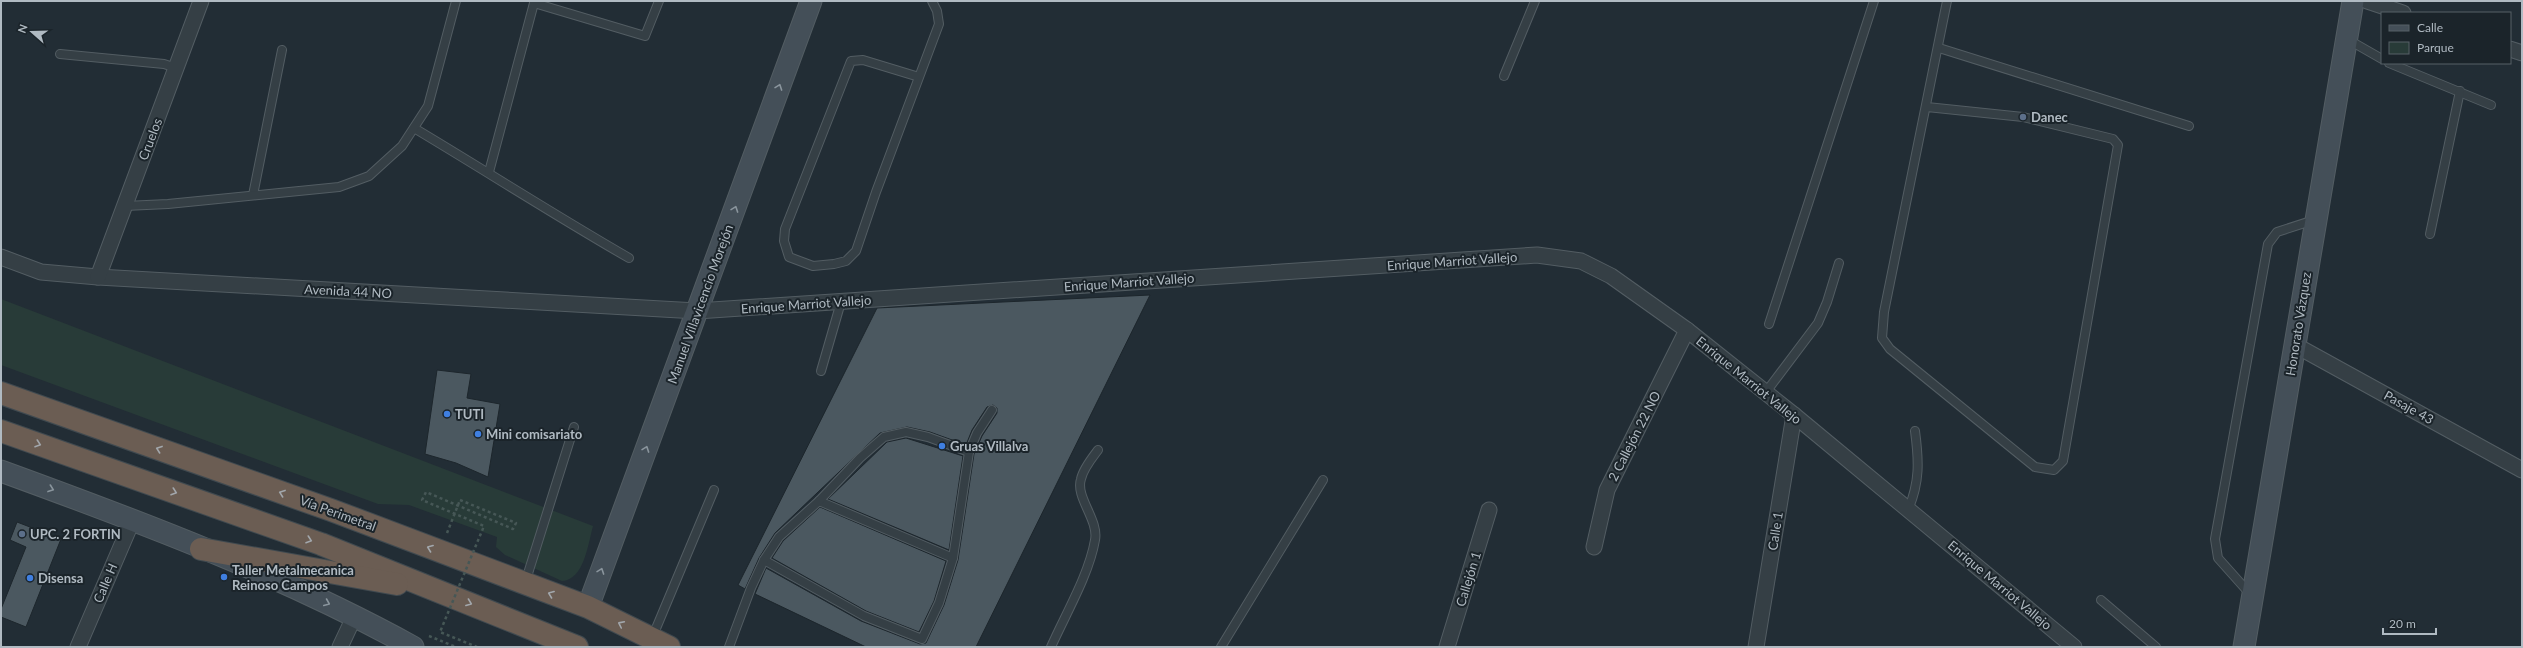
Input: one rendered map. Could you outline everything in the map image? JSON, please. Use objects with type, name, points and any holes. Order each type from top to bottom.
[{"type":"highway","name":"Vía Perimetral","points":[[1,393],[439,551],[588,607],[660,643]]},
{"type":"highway","points":[[1,431],[321,544],[577,647]]},
{"type":"highway","points":[[201,549],[443,593]]},
{"type":"street","name":"Cruelos","points":[[98,277],[201,1]]},
{"type":"street","name":"Manuel Villavicencio Morejón","points":[[588,607],[811,1]]},
{"type":"street","name":"Honorato Vázquez","points":[[2244,647],[2295,345],[2314,220],[2353,1]]},
{"type":"street","points":[[2367,1],[2400,12]]},
{"type":"street","points":[[2511,49],[2522,53]]},
{"type":"street","name":"Enrique Marriot Vallejo","points":[[697,311],[1537,255],[1581,261],[1611,276],[1687,330],[1766,392],[2074,647]]},
{"type":"street","name":"Avenida 44 NO","points":[[1,257],[41,272],[98,277],[697,311]]},
{"type":"street","name":"2 Callejón 22 NO","points":[[1594,548],[1607,490],[1687,330]]},
{"type":"street","name":"Pasaje 43","points":[[2295,345],[2522,470]]},
{"type":"street","name":"Calle 1","points":[[1756,647],[1794,415]]},
{"type":"street","points":[[1,471],[133,519],[420,643]]},
{"type":"street","name":"Callejón 1","points":[[1447,647],[1489,510]]},
{"type":"street","name":"Calle H","points":[[78,647],[133,519]]},
{"type":"street","points":[[340,647],[355,615]]},
{"type":"lane","points":[[124,206],[168,204],[339,187],[369,176],[402,146],[428,106],[456,1]]},
{"type":"lane","points":[[489,172],[534,2],[645,36],[658,1]]},
{"type":"lane","points":[[919,77],[862,60],[851,61],[785,229],[784,241],[788,257],[813,266],[846,261],[856,251],[939,24],[937,11],[932,1]]},
{"type":"lane","points":[[1504,76],[1535,1]]},
{"type":"lane","points":[[1769,324],[1874,1]]},
{"type":"lane","points":[[1927,107],[2023,117],[2113,139],[2118,145],[2063,461],[2054,470],[2035,467],[1890,349],[1882,338],[1884,312],[1939,48],[1947,1]]},
{"type":"lane","points":[[2346,39],[2381,58]]},
{"type":"lane","points":[[1939,48],[2189,126]]},
{"type":"lane","points":[[253,195],[282,50]]},
{"type":"lane","points":[[60,54],[164,64],[176,68]]},
{"type":"lane","points":[[2391,64],[2491,104]]},
{"type":"lane","points":[[2430,234],[2460,92]]},
{"type":"lane","points":[[414,128],[489,172],[544,209],[629,258]]},
{"type":"lane","points":[[2252,597],[2218,558],[2215,539],[2268,244],[2277,232],[2314,220]]},
{"type":"lane","points":[[1766,392],[1818,323],[1827,302],[1839,263]]},
{"type":"lane","points":[[821,371],[841,302]]},
{"type":"lane","points":[[917,647],[940,603],[954,558],[969,452],[977,433],[992,410]]},
{"type":"lane","points":[[525,584],[574,427]]},
{"type":"lane","points":[[1908,510],[1916,490],[1918,469],[1915,431]]},
{"type":"lane","points":[[729,647],[764,560],[779,537],[818,501],[860,458],[884,438],[906,432],[928,436],[969,452]]},
{"type":"lane","points":[[1051,647],[1086,569],[1095,542],[1096,531],[1081,490],[1080,479],[1098,450]]},
{"type":"lane","points":[[1221,647],[1323,480]]},
{"type":"lane","points":[[660,643],[714,490]]},
{"type":"lane","points":[[818,501],[954,558]]},
{"type":"lane","points":[[764,560],[864,616],[922,639]]},
{"type":"lane","points":[[2101,600],[2156,647]]},
{"type":"path","points":[[439,551],[460,500],[516,523],[513,528],[426,492],[422,500],[484,526],[440,632],[477,647]]},
{"type":"path","points":[[420,643],[429,636],[456,647]]},
{"type":"green space","points":[[1,299],[593,526],[584,560],[575,575],[562,581],[505,555],[496,547],[497,537],[409,505],[378,504],[1,365]]},
{"type":"building","name":"Gruas Villalva","points":[[1150,295],[976,647],[866,647],[755,594],[766,568],[861,621],[920,644],[926,643],[944,605],[958,560],[974,454],[982,436],[997,413],[997,408],[993,405],[987,407],[972,430],[966,445],[930,432],[907,427],[880,433],[775,533],[759,558],[745,589],[738,585],[877,308]]},
{"type":"building","points":[[437,370],[471,374],[467,398],[500,404],[488,477],[456,463],[425,454]]},
{"type":"building","points":[[906,438],[963,456],[949,550],[828,499],[887,442]]},
{"type":"building","points":[[820,507],[946,561],[934,601],[919,632],[866,611],[772,558],[783,541]]},
{"type":"building","name":"Disensa","points":[[17,522],[61,539],[26,627],[1,617],[1,609],[26,547],[10,540]]},
{"type":"place","name":"Danec","points":[[2023,117]]},
{"type":"place","name":"TUTI","points":[[447,414]]},
{"type":"place","name":"Mini comisariato","points":[[478,434]]},
{"type":"place","name":"Gruas Villalva","points":[[942,446]]},
{"type":"place","name":"UPC. 2 FORTIN","points":[[22,534]]},
{"type":"place","name":"Taller Metalmecanica Reinoso Campos","points":[[224,577]]},
{"type":"place","name":"Disensa","points":[[30,578]]}]
